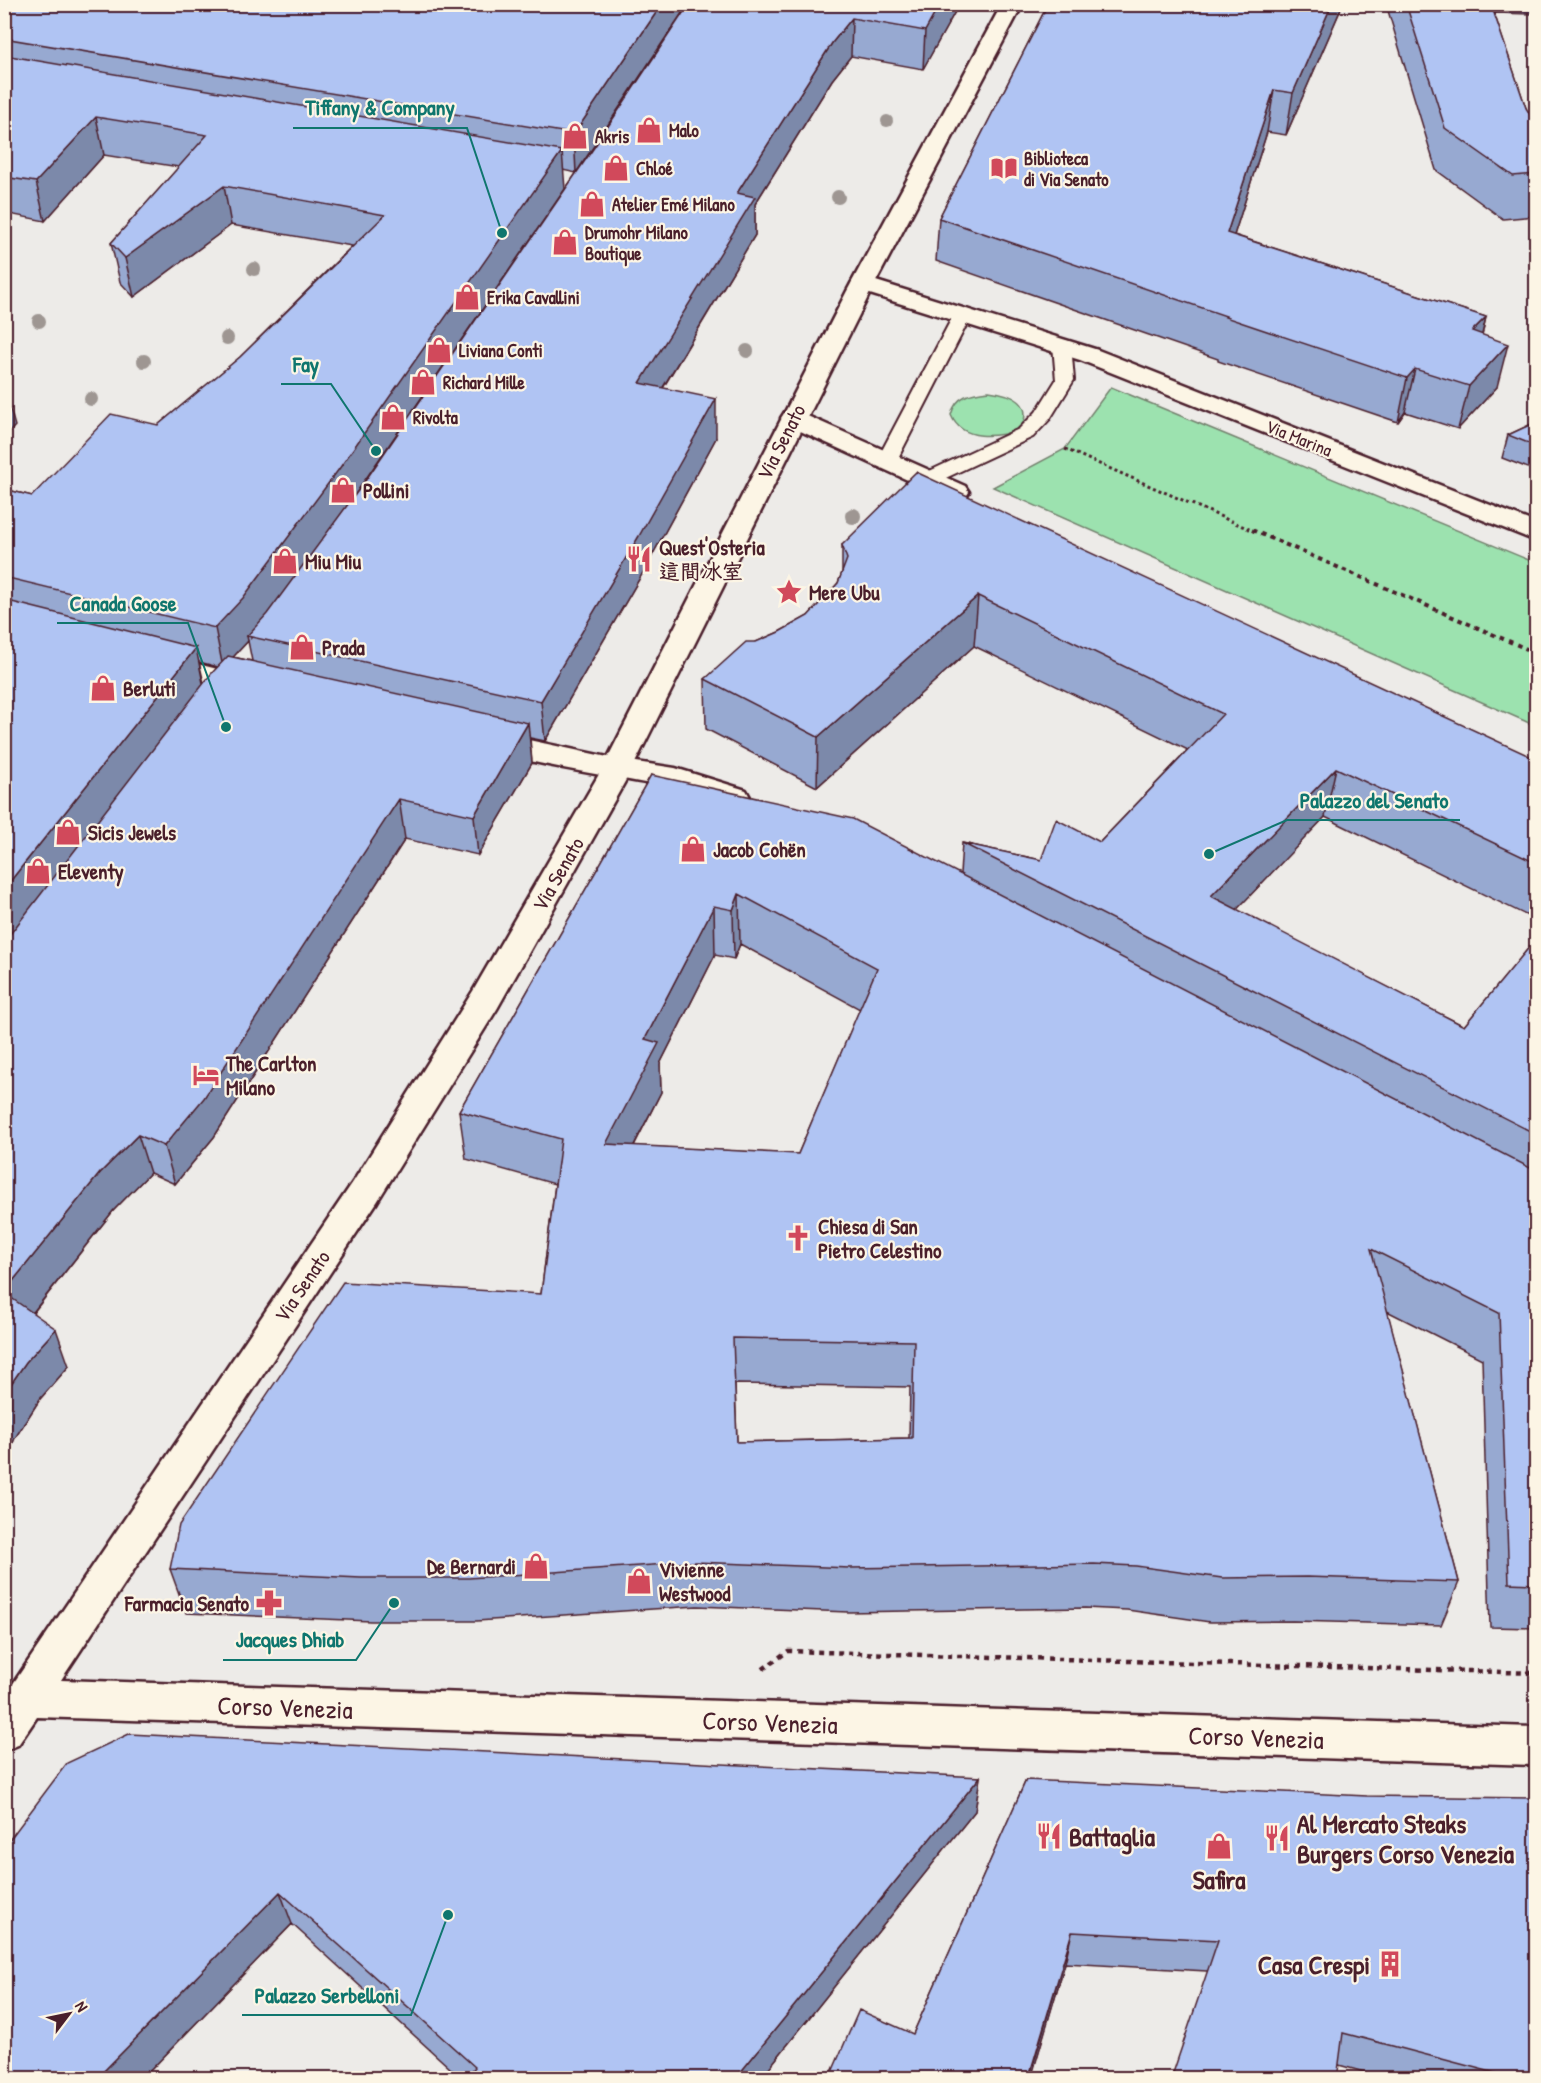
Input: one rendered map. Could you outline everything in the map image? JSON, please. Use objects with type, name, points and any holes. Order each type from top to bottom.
[{"type":"street","name":"Via Senato","points":[[4,1732],[15,1699],[386,1160],[485,1000],[617,769],[863,284],[1013,4]]},
{"type":"street","name":"Via Marina","points":[[863,284],[1062,345],[1536,532]]},
{"type":"street","points":[[794,418],[982,505]]},
{"type":"street","points":[[129,656],[276,692]]},
{"type":"street","points":[[458,734],[582,762],[675,778],[758,804]]},
{"type":"street","name":"Corso Venezia","points":[[15,1699],[1536,1746]]},
{"type":"lane","points":[[887,460],[963,314]]},
{"type":"lane","points":[[928,479],[1026,433],[1043,415],[1065,380],[1062,345]]},
{"type":"path","points":[[1065,449],[1536,653]]},
{"type":"path","points":[[759,1672],[788,1651],[1536,1673]]},
{"type":"green space","points":[[1111,387],[1536,563],[1536,726],[993,487],[1065,449]]},
{"type":"green space","points":[[989,391],[1013,398],[1023,407],[1024,421],[1020,430],[981,435],[963,430],[956,424],[951,415],[960,399],[970,394]]},
{"type":"building","points":[[4,4],[662,4],[574,134],[4,38]]},
{"type":"building","points":[[689,4],[940,4],[925,31],[852,18],[832,43],[737,193],[755,197],[640,383],[716,399],[639,536],[541,701],[247,636],[267,614],[363,484],[595,146]]},
{"type":"building","points":[[1048,4],[1332,4],[1293,93],[1274,90],[1227,233],[1486,317],[1472,331],[1508,344],[1469,386],[1415,369],[1407,378],[939,218]]},
{"type":"building","points":[[1406,4],[1491,4],[1526,108],[1536,124],[1536,174],[1513,176],[1445,128]]},
{"type":"building","points":[[4,55],[562,151],[339,469],[243,598],[215,628],[4,577],[4,489],[32,496],[111,414],[158,425],[240,357],[385,215],[224,186],[125,258],[111,243],[207,135],[96,117],[36,182],[4,177]]},
{"type":"building","points":[[1536,422],[1536,446],[1508,435]]},
{"type":"building","points":[[916,472],[1536,759],[1536,863],[1336,768],[1211,896],[1464,1026],[1536,939],[1536,1134],[962,843],[1041,860],[1056,819],[1100,842],[1223,714],[978,596],[818,737],[705,679],[746,642],[756,642],[808,616],[838,583],[847,559],[842,545]]},
{"type":"building","points":[[4,600],[196,648],[4,889]]},
{"type":"building","points":[[228,656],[528,723],[474,816],[399,799],[204,1098],[164,1146],[138,1135],[100,1173],[4,1292],[4,942],[211,674]]},
{"type":"building","points":[[651,775],[853,819],[1536,1171],[1536,1271],[1531,1278],[1536,1282],[1536,1584],[1509,1583],[1499,1313],[1371,1249],[1459,1582],[1307,1577],[1222,1578],[1136,1566],[1094,1564],[850,1568],[695,1562],[469,1578],[361,1578],[170,1569],[179,1525],[343,1282],[541,1294],[561,1139],[459,1111]],"holes":[[[739,894],[877,968],[798,1154],[606,1144],[659,1043],[645,1039],[714,906],[733,910]],[[733,1338],[914,1341],[912,1438],[737,1442]]]},
{"type":"building","points":[[4,1293],[56,1329],[26,1362],[4,1394]]},
{"type":"building","points":[[129,1734],[980,1777],[735,2079],[465,2079],[475,2067],[280,1892],[96,2079],[4,2079],[4,1847],[67,1763]]},
{"type":"building","points":[[1026,1780],[1367,1796],[1536,1798],[1536,2079],[1518,2079],[1343,2033],[1337,2079],[1171,2079],[1218,1940],[1072,1932],[1030,2073],[1042,2079],[829,2079],[859,2010],[913,2034]]},
{"type":"place","name":"Malo","points":[[649,130]]},
{"type":"place","name":"Akris","points":[[575,136]]},
{"type":"place","name":"Chloé","points":[[616,168]]},
{"type":"place","name":"Biblioteca di Via Senato","points":[[1004,168]]},
{"type":"place","name":"Atelier Emé Milano","points":[[592,204]]},
{"type":"place","name":"Tiffany & Company","points":[[502,233]]},
{"type":"place","name":"Drumohr Milano Boutique","points":[[565,242]]},
{"type":"place","name":"Erika Cavallini","points":[[467,297]]},
{"type":"place","name":"Liviana Conti","points":[[439,350]]},
{"type":"place","name":"Richard Mille","points":[[423,382]]},
{"type":"place","name":"Rivolta","points":[[393,417]]},
{"type":"place","name":"Fay","points":[[376,451]]},
{"type":"place","name":"Pollini","points":[[343,490]]},
{"type":"place","name":"Quest'Osteria 這間冰室","points":[[639,559]]},
{"type":"place","name":"Miu Miu","points":[[285,561]]},
{"type":"place","name":"Mere Ubu","points":[[789,592]]},
{"type":"place","name":"Prada","points":[[302,647]]},
{"type":"place","name":"Berluti","points":[[103,688]]},
{"type":"place","name":"Canada Goose","points":[[226,727]]},
{"type":"place","name":"Sicis Jewels","points":[[68,832]]},
{"type":"place","name":"Jacob Cohën","points":[[693,849]]},
{"type":"place","name":"Palazzo del Senato","points":[[1209,854]]},
{"type":"place","name":"Eleventy","points":[[38,871]]},
{"type":"place","name":"The Carlton Milano","points":[[206,1075]]},
{"type":"place","name":"Chiesa di San Pietro Celestino","points":[[798,1238]]},
{"type":"place","name":"De Bernardi","points":[[536,1566]]},
{"type":"place","name":"Vivienne Westwood","points":[[639,1581]]},
{"type":"place","name":"Farmacia Senato","points":[[269,1603]]},
{"type":"place","name":"Jacques Dhiab","points":[[394,1603]]},
{"type":"place","name":"Battaglia","points":[[1049,1836]]},
{"type":"place","name":"Al Mercato Steaks Burgers Corso Venezia","points":[[1277,1838]]},
{"type":"place","name":"Safira","points":[[1219,1846]]},
{"type":"place","name":"Palazzo Serbelloni","points":[[448,1915]]},
{"type":"place","name":"Casa Crespi","points":[[1390,1964]]}]
